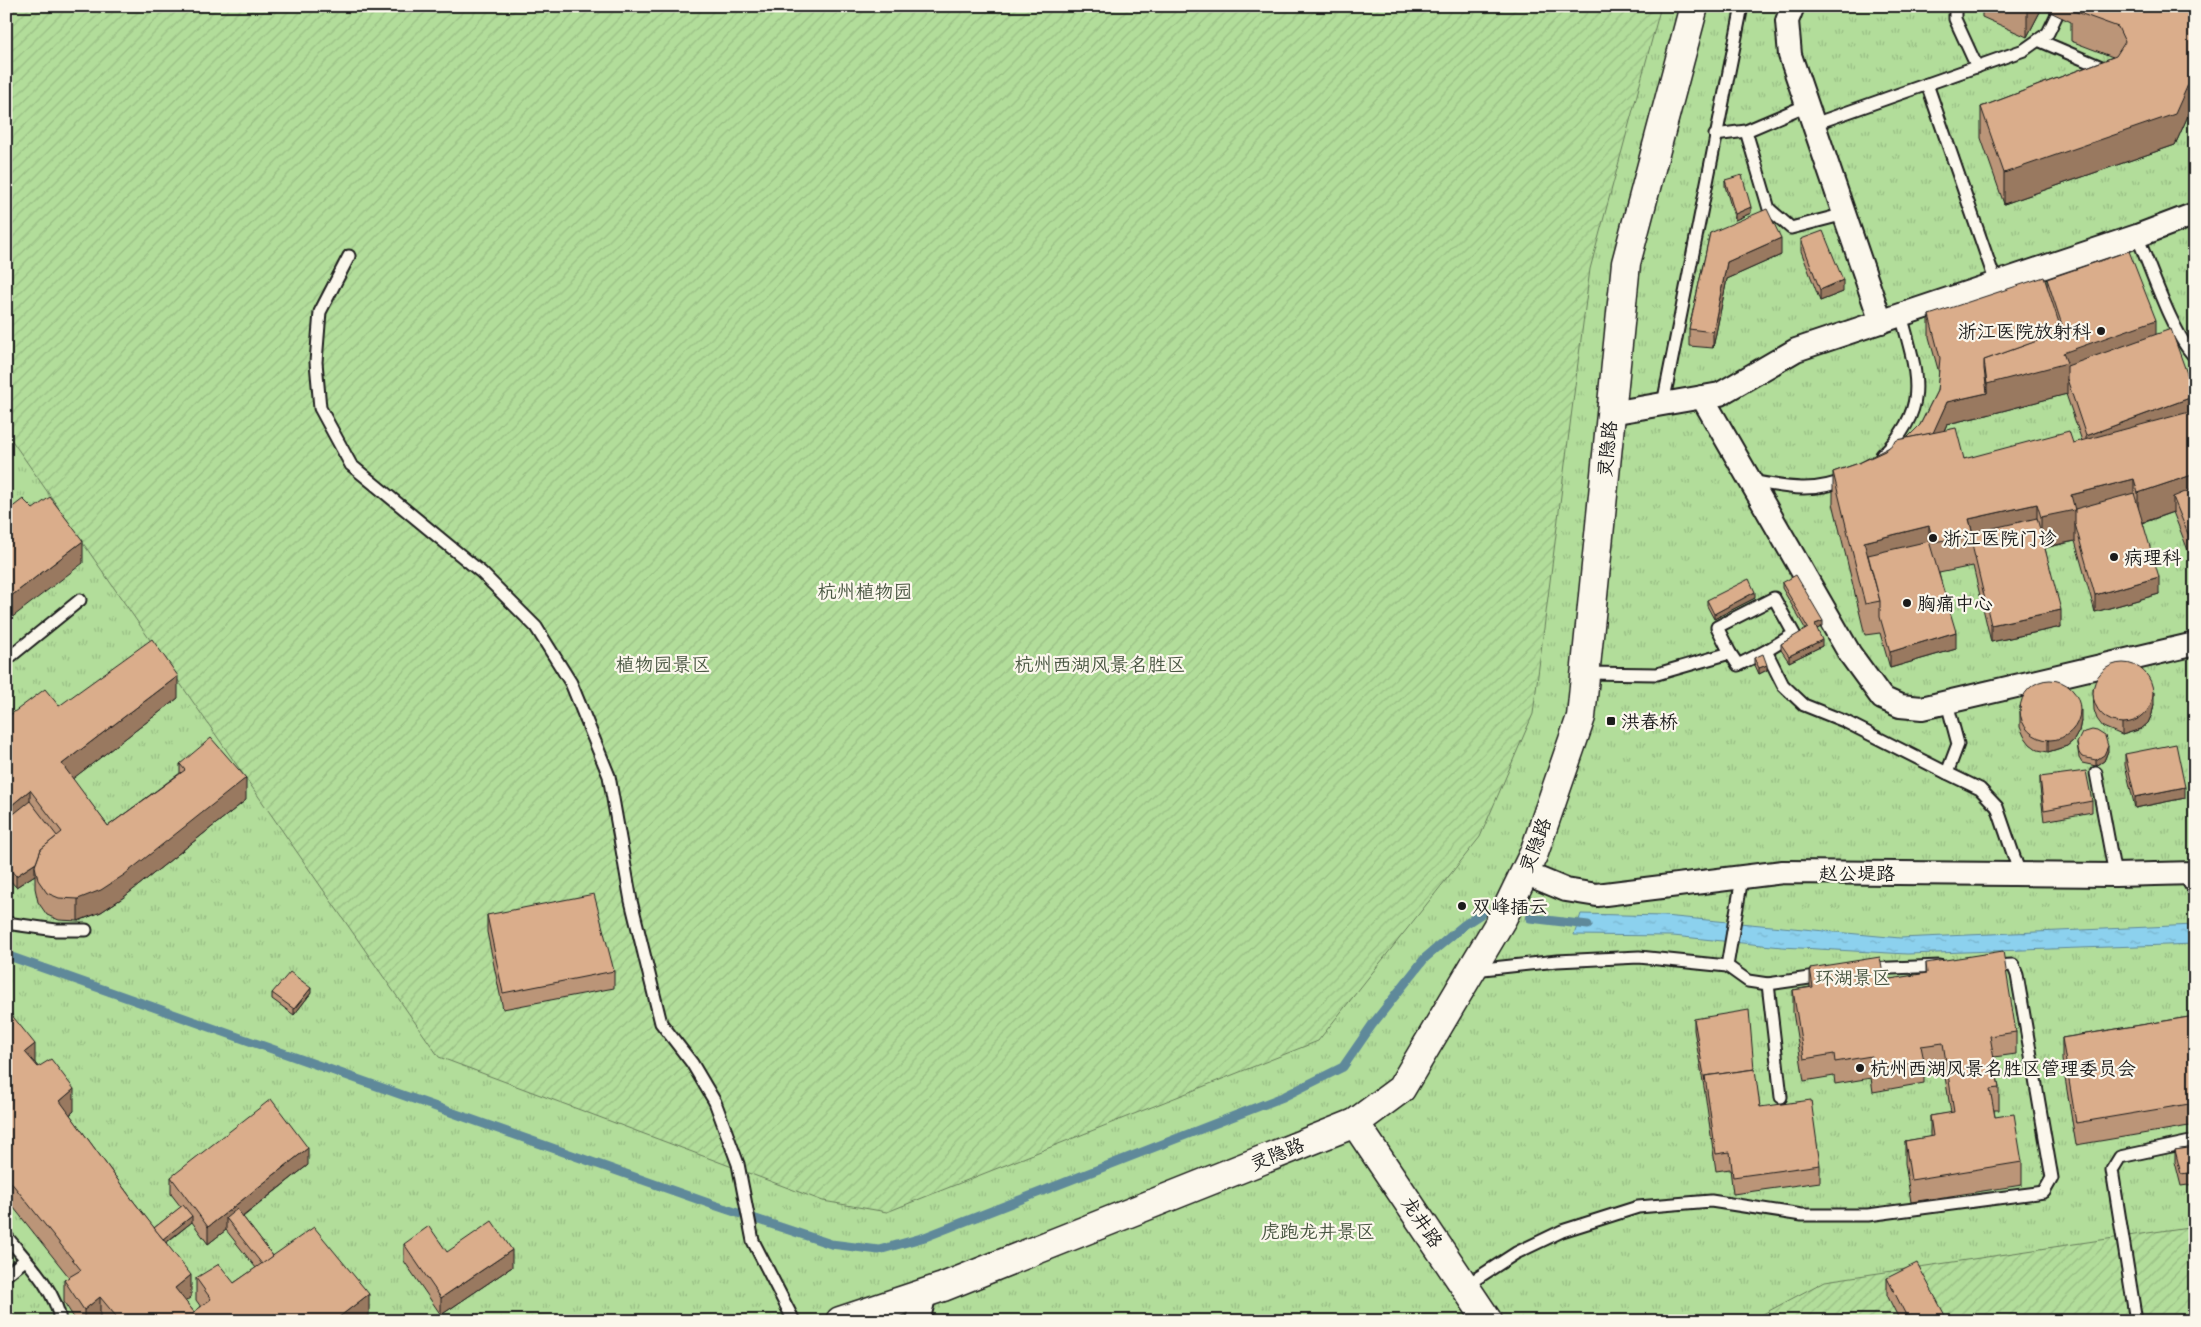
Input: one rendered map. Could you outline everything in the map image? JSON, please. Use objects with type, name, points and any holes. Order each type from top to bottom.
[{"type":"main road","name":"灵隐路","points":[[840,1321],[924,1294],[1355,1123],[1401,1089],[1503,917],[1534,853],[1581,717],[1626,263],[1694,6]]},
{"type":"main road","name":"龙井路","points":[[1355,1123],[1488,1321]]},
{"type":"street","points":[[1793,6],[1787,22],[1790,55],[1844,214],[1891,318]]},
{"type":"street","points":[[1611,413],[1720,394],[1796,350],[2137,236],[2195,214]]},
{"type":"street","points":[[1702,397],[1850,654],[1882,698],[1900,706],[1922,708],[2195,644]]},
{"type":"street","name":"赵公堤路","points":[[1524,873],[1566,890],[1597,895],[1783,872],[2116,875],[2189,873]]},
{"type":"street","points":[[918,1321],[924,1294]]},
{"type":"lane","points":[[1663,404],[1742,6]]},
{"type":"lane","points":[[1955,6],[1954,19],[1977,67]]},
{"type":"lane","points":[[1715,135],[1746,131],[1927,84],[2024,50],[2048,33],[2061,6]]},
{"type":"lane","points":[[2038,40],[2106,69]]},
{"type":"lane","points":[[1927,84],[1996,283]]},
{"type":"lane","points":[[1746,131],[1769,209],[1791,228],[1844,214]]},
{"type":"lane","points":[[2137,236],[2175,325],[2187,350],[2195,357]]},
{"type":"lane","points":[[349,256],[320,312],[316,362],[320,408],[351,465],[494,586],[536,627],[571,683],[609,776],[631,901],[661,1022],[692,1063],[716,1102],[738,1164],[752,1236],[794,1321]]},
{"type":"lane","points":[[1874,462],[1906,428],[1915,403],[1916,373],[1891,318]]},
{"type":"lane","points":[[1750,480],[1787,488],[1815,489],[1854,475]]},
{"type":"lane","points":[[1774,598],[1794,634],[1766,651],[1738,665],[1717,627],[1774,598]]},
{"type":"lane","points":[[6,660],[80,600]]},
{"type":"lane","points":[[1766,651],[1783,685],[1804,706],[1844,721],[1980,789],[1997,808],[2020,874]]},
{"type":"lane","points":[[1585,673],[1657,674],[1730,653]]},
{"type":"lane","points":[[1947,703],[1958,744],[1947,773]]},
{"type":"lane","points":[[2096,773],[2116,875]]},
{"type":"lane","points":[[2189,873],[2195,893]]},
{"type":"lane","points":[[1727,966],[1742,878]]},
{"type":"lane","points":[[6,923],[56,930],[86,930]]},
{"type":"lane","points":[[1472,970],[1557,961],[1639,957],[1727,966],[1748,981],[1768,984],[1832,974]]},
{"type":"lane","points":[[1465,1286],[1516,1253],[1562,1231],[1638,1207],[1711,1201],[1802,1215],[1868,1215],[2044,1192],[2052,1178],[2017,975],[2013,965],[1984,966]]},
{"type":"lane","points":[[1859,970],[1877,967],[1954,966]]},
{"type":"lane","points":[[1768,984],[1781,1097]]},
{"type":"lane","points":[[2136,1321],[2112,1170],[2120,1157],[2195,1141]]},
{"type":"lane","points":[[6,1236],[48,1290],[59,1309],[60,1321]]},
{"type":"lane","points":[[6,1275],[25,1260]]},
{"type":"green space","name":"植物园景区","points":[[6,6],[2195,6],[2195,1321],[6,1321]]},
{"type":"green space","name":"杭州植物园","points":[[6,6],[1661,6],[1590,269],[1533,714],[1480,837],[1318,1041],[887,1212],[823,1201],[439,1057],[6,432]]},
{"type":"green space","points":[[2195,1226],[2195,1321],[1750,1321],[1825,1281]]},
{"type":"water","points":[[1581,914],[1664,916],[1900,938],[2195,925],[2195,944],[1907,954],[1782,947],[1673,936],[1574,935]]},
{"type":"building","points":[[2072,6],[2195,6],[2195,69],[2175,114],[2004,173],[1981,107],[2116,56],[2125,42],[2118,27],[2071,10]]},
{"type":"building","points":[[1742,175],[1751,207],[1735,214],[1725,180]]},
{"type":"building","points":[[1767,209],[1781,238],[1727,262],[1713,332],[1689,329],[1710,233]]},
{"type":"building","points":[[1823,231],[1843,280],[1820,290],[1801,239]]},
{"type":"building","points":[[2129,251],[2156,320],[2063,353],[2067,363],[1987,384],[1984,360],[2064,331],[2047,279]]},
{"type":"building","points":[[2044,277],[2062,332],[1984,360],[1987,393],[1947,402],[1933,433],[1907,438],[1920,425],[1937,391],[1940,358],[1929,315]]},
{"type":"building","points":[[2171,329],[2195,396],[2086,436],[2067,379],[2067,366]]},
{"type":"building","points":[[2193,411],[2195,417],[2195,474],[2138,493],[2134,479],[2071,495],[2075,510],[2041,517],[2037,504],[1969,519],[1973,535],[1934,542],[1929,526],[1864,542],[1880,601],[1865,604],[1833,472],[1885,451],[1897,440],[1956,428],[1964,459],[2069,431],[2073,443]]},
{"type":"building","points":[[2195,488],[2195,551],[2173,497]]},
{"type":"building","name":"病理科","points":[[2134,493],[2159,577],[2095,595],[2075,524],[2075,509]]},
{"type":"building","points":[[50,497],[83,541],[6,600],[6,512],[23,499],[33,509]]},
{"type":"building","points":[[2037,518],[2061,610],[1991,625],[1973,549],[1972,533]]},
{"type":"building","name":"胸痛中心","points":[[1929,541],[1956,632],[1890,652],[1880,617],[1880,601],[1868,555]]},
{"type":"building","points":[[1796,575],[1823,621],[1815,624],[1822,640],[1789,656],[1781,644],[1808,628],[1782,583]]},
{"type":"building","points":[[1749,579],[1755,592],[1714,614],[1707,600]]},
{"type":"building","points":[[152,639],[178,676],[62,764],[108,826],[185,770],[180,764],[211,738],[246,778],[124,875],[101,890],[78,899],[59,898],[47,893],[38,880],[35,866],[41,849],[62,832],[30,790],[6,810],[6,737],[10,734],[6,731],[6,718],[45,689],[59,706]]},
{"type":"building","points":[[1763,654],[1767,665],[1759,668],[1754,658]]},
{"type":"building","points":[[2123,663],[2140,668],[2148,676],[2153,693],[2148,710],[2140,718],[2123,723],[2106,718],[2098,710],[2093,693],[2098,676],[2106,668]]},
{"type":"building","points":[[2050,680],[2067,685],[2075,693],[2080,710],[2075,727],[2067,735],[2050,740],[2033,735],[2025,727],[2020,710],[2025,693],[2033,685]]},
{"type":"building","points":[[2092,730],[2105,736],[2108,746],[2104,755],[2096,760],[2082,757],[2077,743],[2082,733]]},
{"type":"building","points":[[2176,744],[2185,787],[2135,797],[2125,754]]},
{"type":"building","points":[[2086,771],[2092,801],[2044,810],[2040,777]]},
{"type":"building","points":[[30,801],[57,836],[41,849],[36,863],[16,876],[6,865],[6,820]]},
{"type":"building","points":[[594,894],[614,971],[503,993],[487,915]]},
{"type":"building","points":[[2003,951],[2016,1032],[1990,1036],[1999,1088],[1990,1089],[1995,1117],[2014,1114],[2022,1162],[1911,1180],[1905,1141],[1933,1136],[1930,1116],[1954,1112],[1943,1043],[1921,1046],[1924,1061],[1873,1070],[1871,1056],[1835,1062],[1834,1054],[1804,1059],[1793,990],[1813,987],[1810,968],[1880,957],[1884,980],[1927,973],[1926,963]]},
{"type":"building","points":[[290,972],[311,988],[294,1009],[272,993]]},
{"type":"building","points":[[6,1008],[35,1044],[25,1052],[38,1067],[51,1059],[74,1089],[60,1101],[131,1198],[191,1275],[175,1288],[194,1312],[211,1299],[196,1278],[219,1264],[234,1283],[314,1227],[369,1294],[334,1321],[120,1321],[100,1297],[84,1310],[64,1280],[81,1270],[6,1176]]},
{"type":"building","points":[[1749,1010],[1754,1069],[1705,1076],[1705,1081],[1694,1019]]},
{"type":"building","points":[[2195,1016],[2195,1103],[2076,1123],[2062,1038]]},
{"type":"building","points":[[1755,1069],[1760,1107],[1811,1100],[1820,1165],[1733,1177],[1730,1152],[1716,1154],[1705,1076]]},
{"type":"building","points":[[271,1099],[308,1148],[208,1227],[171,1177]]},
{"type":"building","points":[[2195,1147],[2195,1172],[2181,1174],[2175,1150]]},
{"type":"building","points":[[183,1205],[192,1216],[163,1239],[154,1228]]},
{"type":"building","points":[[237,1209],[273,1256],[262,1264],[226,1218]]},
{"type":"building","points":[[492,1221],[512,1250],[441,1298],[404,1244],[429,1226],[447,1252]]},
{"type":"building","points":[[1917,1263],[1948,1321],[1909,1321],[1887,1278]]},
{"type":"waterway","points":[[6,955],[711,1204],[831,1244],[879,1250],[925,1237],[1283,1097],[1343,1067],[1372,1025],[1425,958],[1464,925],[1484,912]]},
{"type":"waterway","points":[[1530,918],[1588,925]]},
{"type":"place","name":"浙江医院放射科","points":[[2101,331]]},
{"type":"place","name":"浙江医院门诊","points":[[1933,538]]},
{"type":"place","name":"病理科","points":[[2114,557]]},
{"type":"place","name":"胸痛中心","points":[[1907,603]]},
{"type":"place","name":"洪春桥","points":[[1611,721]]},
{"type":"place","name":"双峰插云","points":[[1462,906]]},
{"type":"place","name":"杭州西湖风景名胜区管理委员会","points":[[1860,1068]]},
{"type":"park label","name":"杭州西湖风景名胜区","points":[[1100,664]]},
{"type":"park label","name":"环湖景区","points":[[1853,977]]},
{"type":"park label","name":"虎跑龙井景区","points":[[1318,1231]]}]
